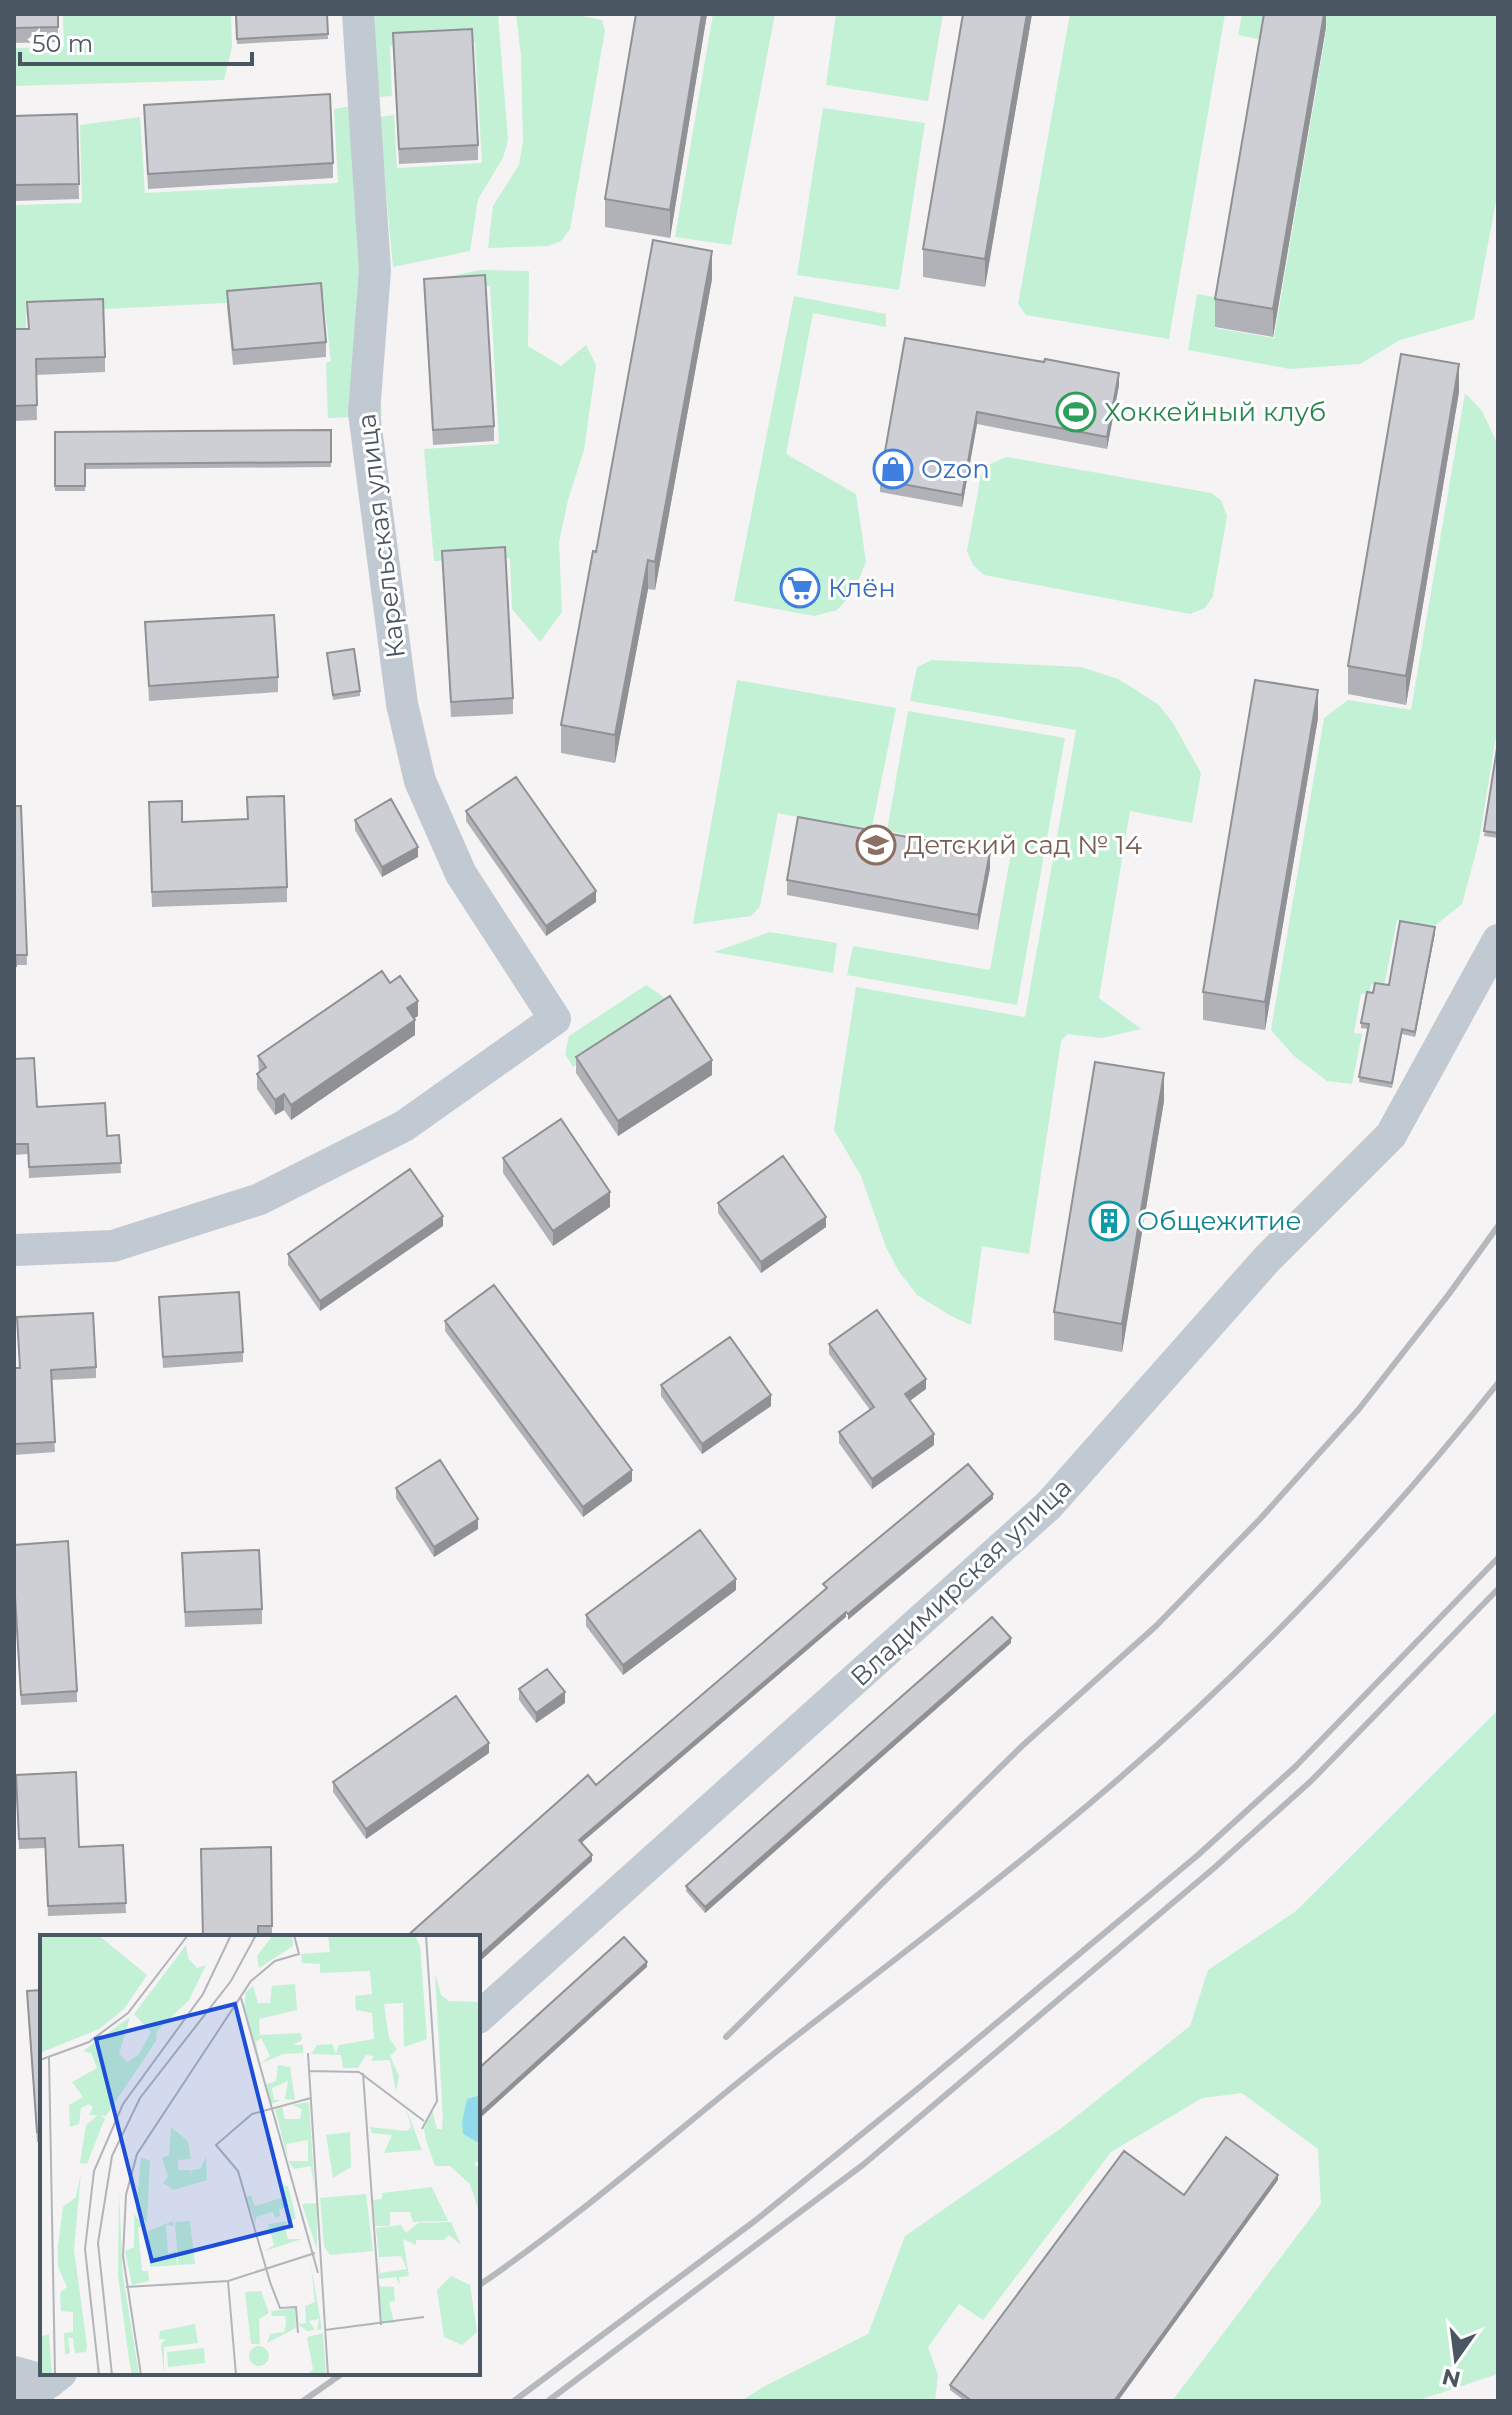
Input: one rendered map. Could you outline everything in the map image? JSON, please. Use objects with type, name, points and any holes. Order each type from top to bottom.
[{"type":"street","name":"Карельская улица","points":[[14,1250],[113,1246],[260,1199],[404,1126],[555,1019],[461,874],[420,781],[402,704],[364,413],[375,270],[358,14]]},
{"type":"street","name":"Владимирская улица","points":[[480,2016],[1049,1505],[1267,1259],[1391,1135],[1498,940]]},
{"type":"street","points":[[14,2372],[55,2377]]},
{"type":"street","points":[[24,2401],[55,2377]]},
{"type":"green space","points":[[63,14],[231,14],[232,47],[224,80],[14,86],[14,48],[64,47]]},
{"type":"green space","points":[[370,14],[498,14],[508,140],[503,158],[478,199],[470,251],[393,267],[379,117],[394,115],[397,168],[482,163],[475,42],[390,46],[392,96],[377,97]]},
{"type":"green space","points":[[516,14],[572,14],[602,20],[605,31],[570,229],[561,241],[548,246],[488,248],[493,206],[519,165],[523,141],[521,56]]},
{"type":"green space","points":[[713,14],[775,14],[731,245],[675,237]]},
{"type":"green space","points":[[836,14],[943,14],[928,101],[826,85]]},
{"type":"green space","points":[[1070,14],[1225,14],[1169,339],[1026,315],[1018,304]]},
{"type":"green space","points":[[1242,14],[1498,14],[1498,190],[1474,319],[1400,340],[1360,364],[1290,369],[1188,350],[1197,294],[1219,298],[1215,328],[1274,338],[1327,26],[1268,16],[1263,40],[1238,35]]},
{"type":"green space","points":[[351,106],[382,416],[328,418],[326,363],[331,361],[323,293],[225,303],[26,313],[26,341],[14,341],[14,205],[82,203],[80,125],[140,117],[145,193],[338,183],[334,109]]},
{"type":"green space","points":[[823,108],[925,123],[899,290],[797,275]]},
{"type":"green space","points":[[480,270],[529,271],[528,346],[561,366],[586,345],[596,365],[584,450],[559,542],[562,612],[540,642],[512,609],[510,558],[434,561],[424,449],[499,444],[490,286],[421,290],[447,277]]},
{"type":"green space","points":[[794,296],[886,314],[886,327],[813,313],[786,454],[856,494],[866,562],[853,593],[837,610],[814,616],[734,601]]},
{"type":"green space","points":[[1465,393],[1482,411],[1498,445],[1498,724],[1479,841],[1462,904],[1432,928],[1397,920],[1384,986],[1371,984],[1370,993],[1361,994],[1354,1033],[1362,1034],[1352,1084],[1327,1081],[1293,1055],[1271,1030],[1324,718],[1348,700],[1411,710]]},
{"type":"green space","points":[[1007,457],[1211,493],[1221,500],[1227,516],[1213,596],[1205,608],[1190,614],[984,575],[973,565],[967,551],[981,475],[992,463]]},
{"type":"green space","points":[[932,660],[1081,667],[1118,679],[1159,705],[1173,723],[1201,773],[1192,823],[1130,811],[1099,998],[1141,1029],[1102,1038],[1067,1034],[1061,1041],[1029,1254],[982,1246],[971,1325],[917,1295],[898,1270],[886,1247],[861,1176],[834,1130],[856,987],[1025,1017],[1076,730],[910,701],[917,667]]},
{"type":"green space","points":[[737,680],[896,708],[871,832],[778,813],[760,906],[751,916],[693,924]]},
{"type":"green space","points":[[908,711],[1065,738],[1017,1005],[847,975],[853,946],[990,970],[1011,853],[887,831]]},
{"type":"green space","points":[[770,932],[837,943],[833,973],[714,952]]},
{"type":"green space","points":[[646,985],[672,1003],[573,1067],[565,1054],[569,1036]]},
{"type":"green space","points":[[1498,1710],[1498,2374],[1416,2401],[1172,2401],[1321,2204],[1318,2149],[1242,2093],[1202,2098],[1111,2152],[983,2320],[959,2304],[928,2347],[938,2375],[935,2401],[741,2401],[868,2334],[905,2236],[1063,2127],[1190,2026],[1208,1970],[1296,1911]]},
{"type":"building","points":[[14,14],[58,14],[58,27],[14,28]]},
{"type":"building","points":[[236,14],[327,14],[328,34],[237,39]]},
{"type":"building","points":[[636,14],[702,14],[670,210],[605,199]]},
{"type":"building","points":[[963,14],[1027,14],[985,259],[923,249]]},
{"type":"building","points":[[1264,14],[1324,14],[1273,309],[1215,299]]},
{"type":"building","points":[[472,29],[478,145],[399,149],[393,33]]},
{"type":"building","points":[[330,94],[333,163],[148,174],[144,105]]},
{"type":"building","points":[[77,114],[79,184],[14,185],[14,116]]},
{"type":"building","points":[[653,240],[712,251],[655,562],[648,560],[615,735],[561,725]]},
{"type":"building","points":[[485,275],[494,426],[433,430],[424,279]]},
{"type":"building","points":[[321,283],[326,342],[233,350],[227,291]]},
{"type":"building","points":[[103,299],[105,357],[36,359],[37,405],[14,406],[14,329],[29,329],[27,302]]},
{"type":"building","points":[[905,338],[1119,373],[1107,437],[977,412],[962,495],[880,480]]},
{"type":"building","points":[[1401,354],[1459,364],[1406,676],[1348,666]]},
{"type":"building","points":[[331,430],[331,462],[85,464],[85,486],[55,486],[55,432]]},
{"type":"building","points":[[505,547],[513,698],[451,702],[442,551]]},
{"type":"building","points":[[274,615],[278,677],[149,686],[145,622]]},
{"type":"building","points":[[354,649],[360,691],[333,695],[327,653]]},
{"type":"building","points":[[1255,680],[1318,690],[1265,1002],[1203,992]]},
{"type":"building","points":[[1498,742],[1498,833],[1484,831]]},
{"type":"building","points":[[516,777],[596,891],[546,926],[466,811]]},
{"type":"building","points":[[284,796],[287,887],[152,892],[149,802],[182,801],[182,822],[248,819],[247,797]]},
{"type":"building","points":[[391,799],[418,847],[382,867],[355,820]]},
{"type":"building","points":[[14,806],[21,806],[27,955],[15,955],[16,966],[14,966]]},
{"type":"building","points":[[798,817],[990,852],[978,915],[787,880]]},
{"type":"building","points":[[1400,921],[1435,927],[1415,1032],[1402,1029],[1392,1083],[1359,1077],[1369,1024],[1361,1023],[1367,992],[1373,993],[1375,983],[1389,985]]},
{"type":"building","points":[[382,971],[390,983],[400,976],[418,1001],[407,1008],[415,1020],[291,1105],[284,1094],[275,1100],[257,1074],[266,1067],[258,1056]]},
{"type":"building","points":[[670,996],[712,1060],[618,1121],[576,1057]]},
{"type":"building","points":[[34,1058],[37,1107],[105,1103],[107,1136],[119,1135],[121,1163],[29,1167],[28,1144],[14,1144],[14,1059]]},
{"type":"building","name":"Общежитие","points":[[1095,1062],[1164,1073],[1122,1324],[1054,1312]]},
{"type":"building","points":[[561,1119],[610,1192],[553,1231],[503,1158]]},
{"type":"building","points":[[783,1156],[826,1217],[761,1262],[718,1203]]},
{"type":"building","points":[[410,1169],[443,1216],[320,1301],[288,1254]]},
{"type":"building","points":[[494,1285],[632,1470],[583,1507],[445,1321]]},
{"type":"building","points":[[239,1292],[243,1352],[163,1357],[159,1297]]},
{"type":"building","points":[[877,1310],[926,1379],[905,1394],[934,1434],[872,1479],[839,1432],[874,1407],[829,1344]]},
{"type":"building","points":[[93,1313],[96,1367],[51,1370],[55,1442],[14,1444],[14,1368],[20,1368],[17,1317]]},
{"type":"building","points":[[730,1337],[771,1395],[702,1444],[661,1385]]},
{"type":"building","points":[[440,1460],[478,1519],[434,1547],[396,1488]]},
{"type":"building","points":[[968,1464],[993,1494],[848,1614],[846,1612],[579,1840],[592,1855],[480,1955],[480,1935],[408,1935],[588,1775],[596,1785],[827,1588],[823,1584]]},
{"type":"building","points":[[700,1530],[736,1579],[623,1665],[586,1615]]},
{"type":"building","points":[[68,1541],[77,1691],[21,1695],[14,1545]]},
{"type":"building","points":[[259,1550],[262,1609],[185,1612],[182,1553]]},
{"type":"building","points":[[992,1617],[1011,1638],[705,1907],[686,1886]]},
{"type":"building","points":[[547,1669],[565,1692],[536,1713],[519,1689]]},
{"type":"building","points":[[456,1696],[489,1743],[366,1829],[333,1782]]},
{"type":"building","points":[[76,1772],[79,1847],[123,1845],[126,1903],[48,1906],[45,1838],[19,1839],[16,1775]]},
{"type":"building","points":[[271,1847],[272,1926],[258,1926],[258,1935],[203,1935],[201,1849]]},
{"type":"building","points":[[624,1937],[647,1962],[480,2113],[480,2067]]},
{"type":"building","points":[[40,1990],[40,2132],[37,2132],[27,1991]]},
{"type":"building","points":[[1226,2137],[1278,2175],[1114,2401],[972,2401],[950,2385],[1124,2151],[1184,2195]]},
{"type":"railway","points":[[726,2037],[1022,1746],[1156,1626],[1260,1519],[1359,1409],[1498,1226]]},
{"type":"railway","points":[[480,2285],[596,2198],[786,2044],[989,1886],[1161,1742],[1263,1645],[1361,1544],[1498,1383]]},
{"type":"railway","points":[[514,2401],[756,2220],[1198,1855],[1296,1766],[1498,1558]]},
{"type":"railway","points":[[548,2401],[864,2164],[1214,1868],[1311,1781],[1498,1589]]},
{"type":"railway","points":[[303,2401],[340,2375]]},
{"type":"place","name":"Хоккейный клуб","points":[[1076,412]]},
{"type":"place","name":"Ozon","points":[[893,469]]},
{"type":"place","name":"Клён","points":[[800,588]]},
{"type":"place","name":"Детский сад № 14","points":[[876,845]]},
{"type":"place","name":"Общежитие","points":[[1109,1221]]}]
